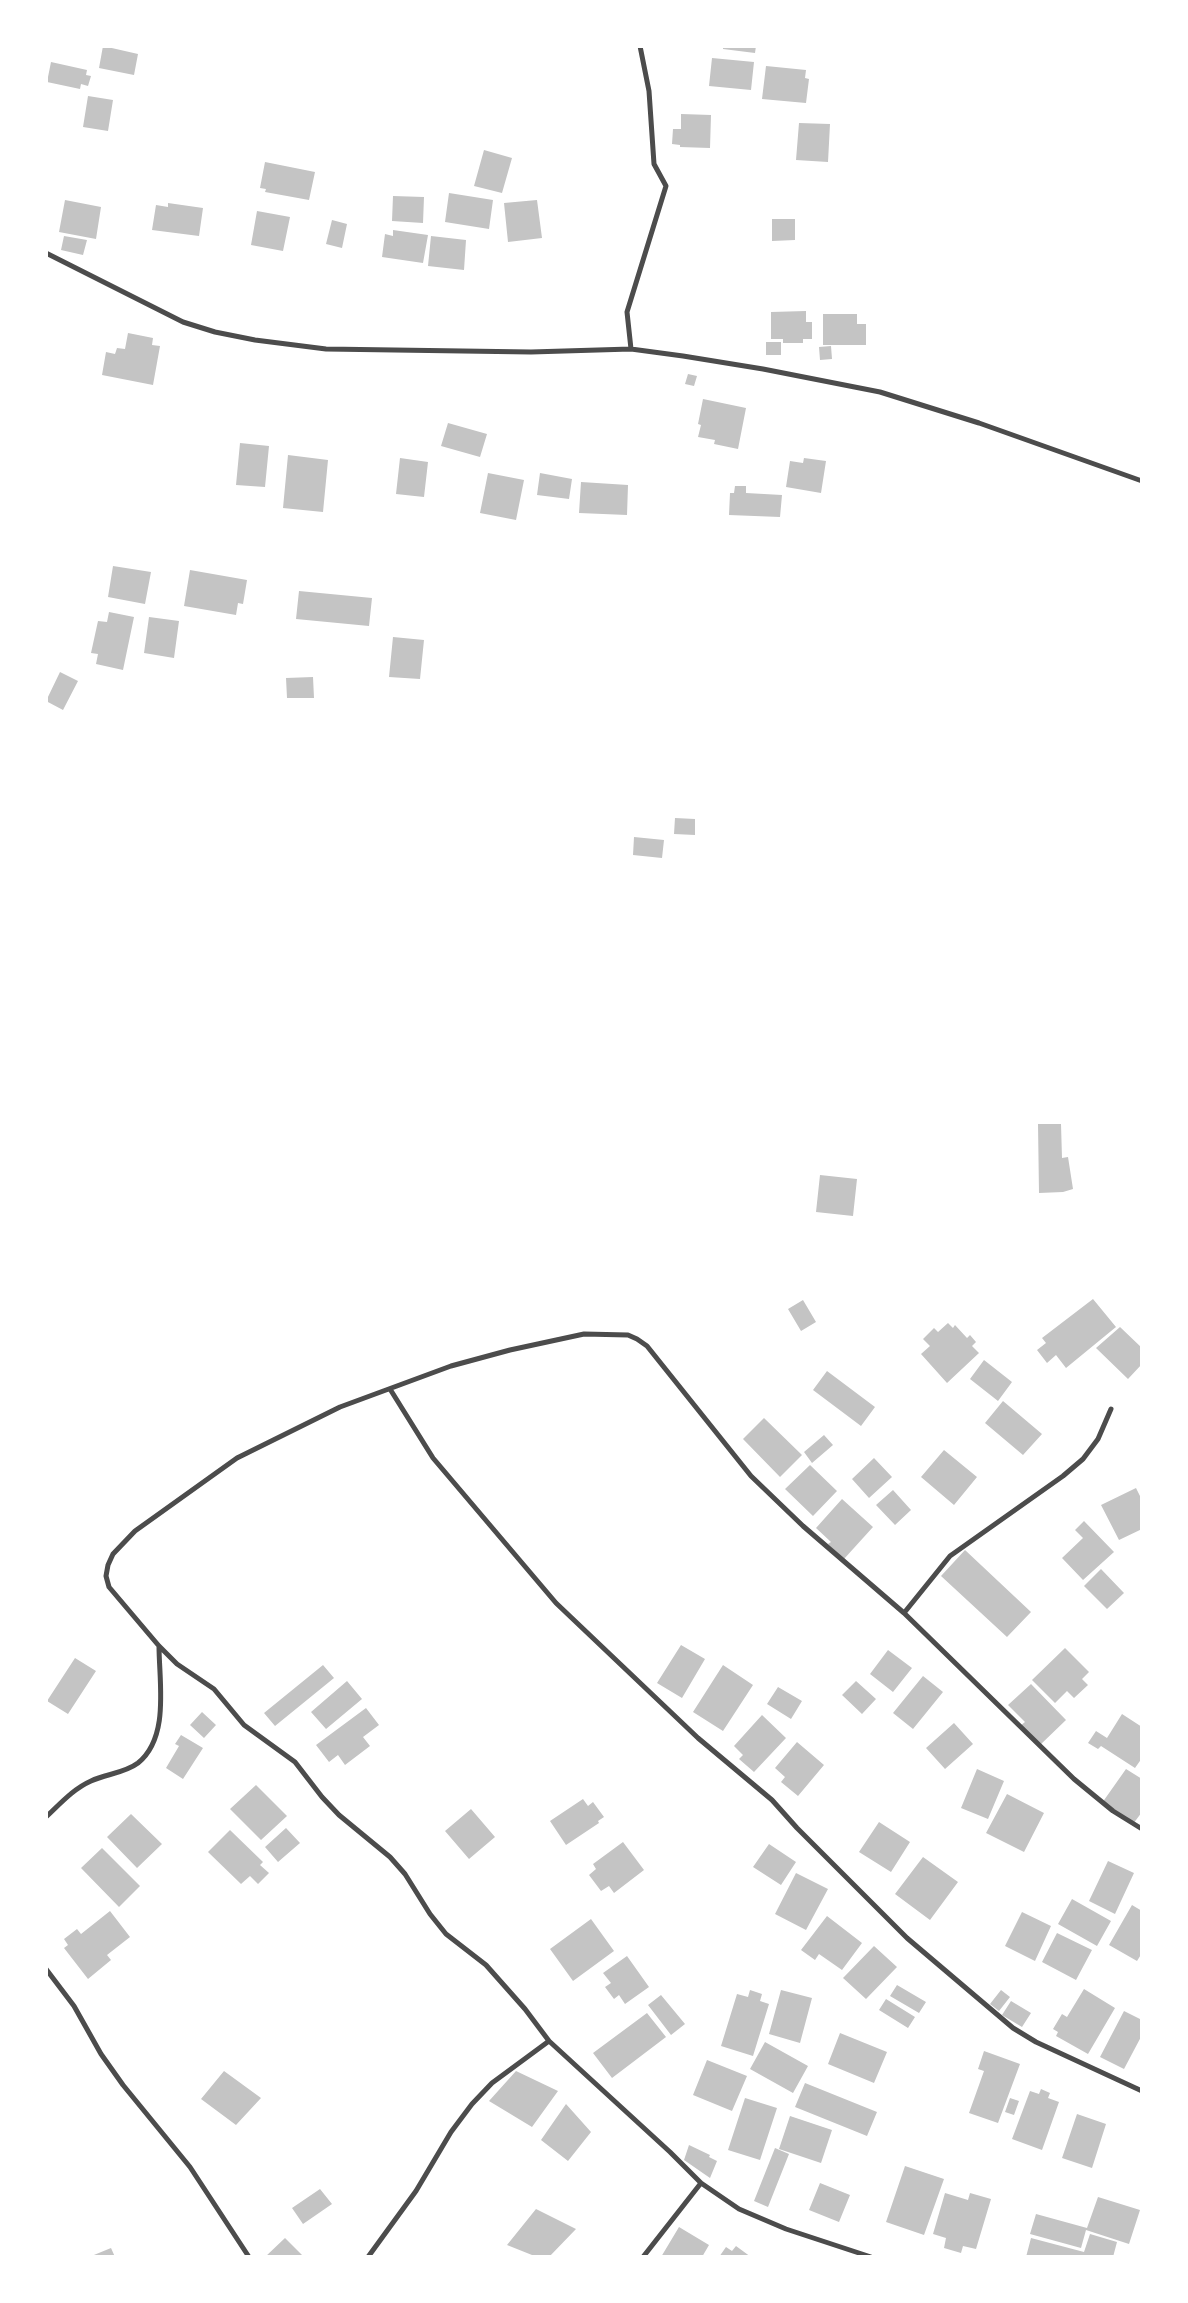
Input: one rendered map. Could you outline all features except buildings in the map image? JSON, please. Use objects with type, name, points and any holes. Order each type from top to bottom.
[{"type":"street","points":[[631,349],[627,312],[666,186],[654,164],[649,91],[640,46]]},
{"type":"street","points":[[46,253],[183,322],[215,332],[255,340],[336,349],[531,352],[631,349],[763,369],[880,392],[979,423],[1142,481]]},
{"type":"street","points":[[871,2257],[786,2229],[739,2209],[701,2184],[670,2152],[549,2040],[486,1965],[446,1934],[430,1914],[405,1874],[390,1857],[339,1815],[322,1797],[295,1762],[244,1725],[214,1689],[177,1664],[158,1646],[109,1587],[106,1576],[113,1554],[135,1531],[237,1458],[340,1406],[460,1364],[510,1350],[584,1334],[615,1333],[638,1339],[647,1346],[751,1476],[803,1526],[904,1612],[1074,1779],[1112,1811],[1142,1829]]},
{"type":"street","points":[[390,1388],[433,1458],[556,1603],[698,1738],[772,1800],[797,1828],[907,1938],[1013,2028],[1036,2042],[1142,2091]]},
{"type":"street","points":[[904,1612],[950,1556],[1063,1476],[1083,1459],[1098,1439],[1111,1409]]},
{"type":"street","points":[[46,1817],[72,1792],[91,1781],[137,1763],[152,1747],[159,1723],[158,1646]]},
{"type":"street","points":[[46,1969],[74,2006],[101,2054],[117,2077],[190,2167],[249,2257]]},
{"type":"street","points":[[368,2257],[416,2191],[450,2132],[472,2104],[492,2083],[549,2040]]},
{"type":"street","points":[[643,2257],[701,2184]]}]
